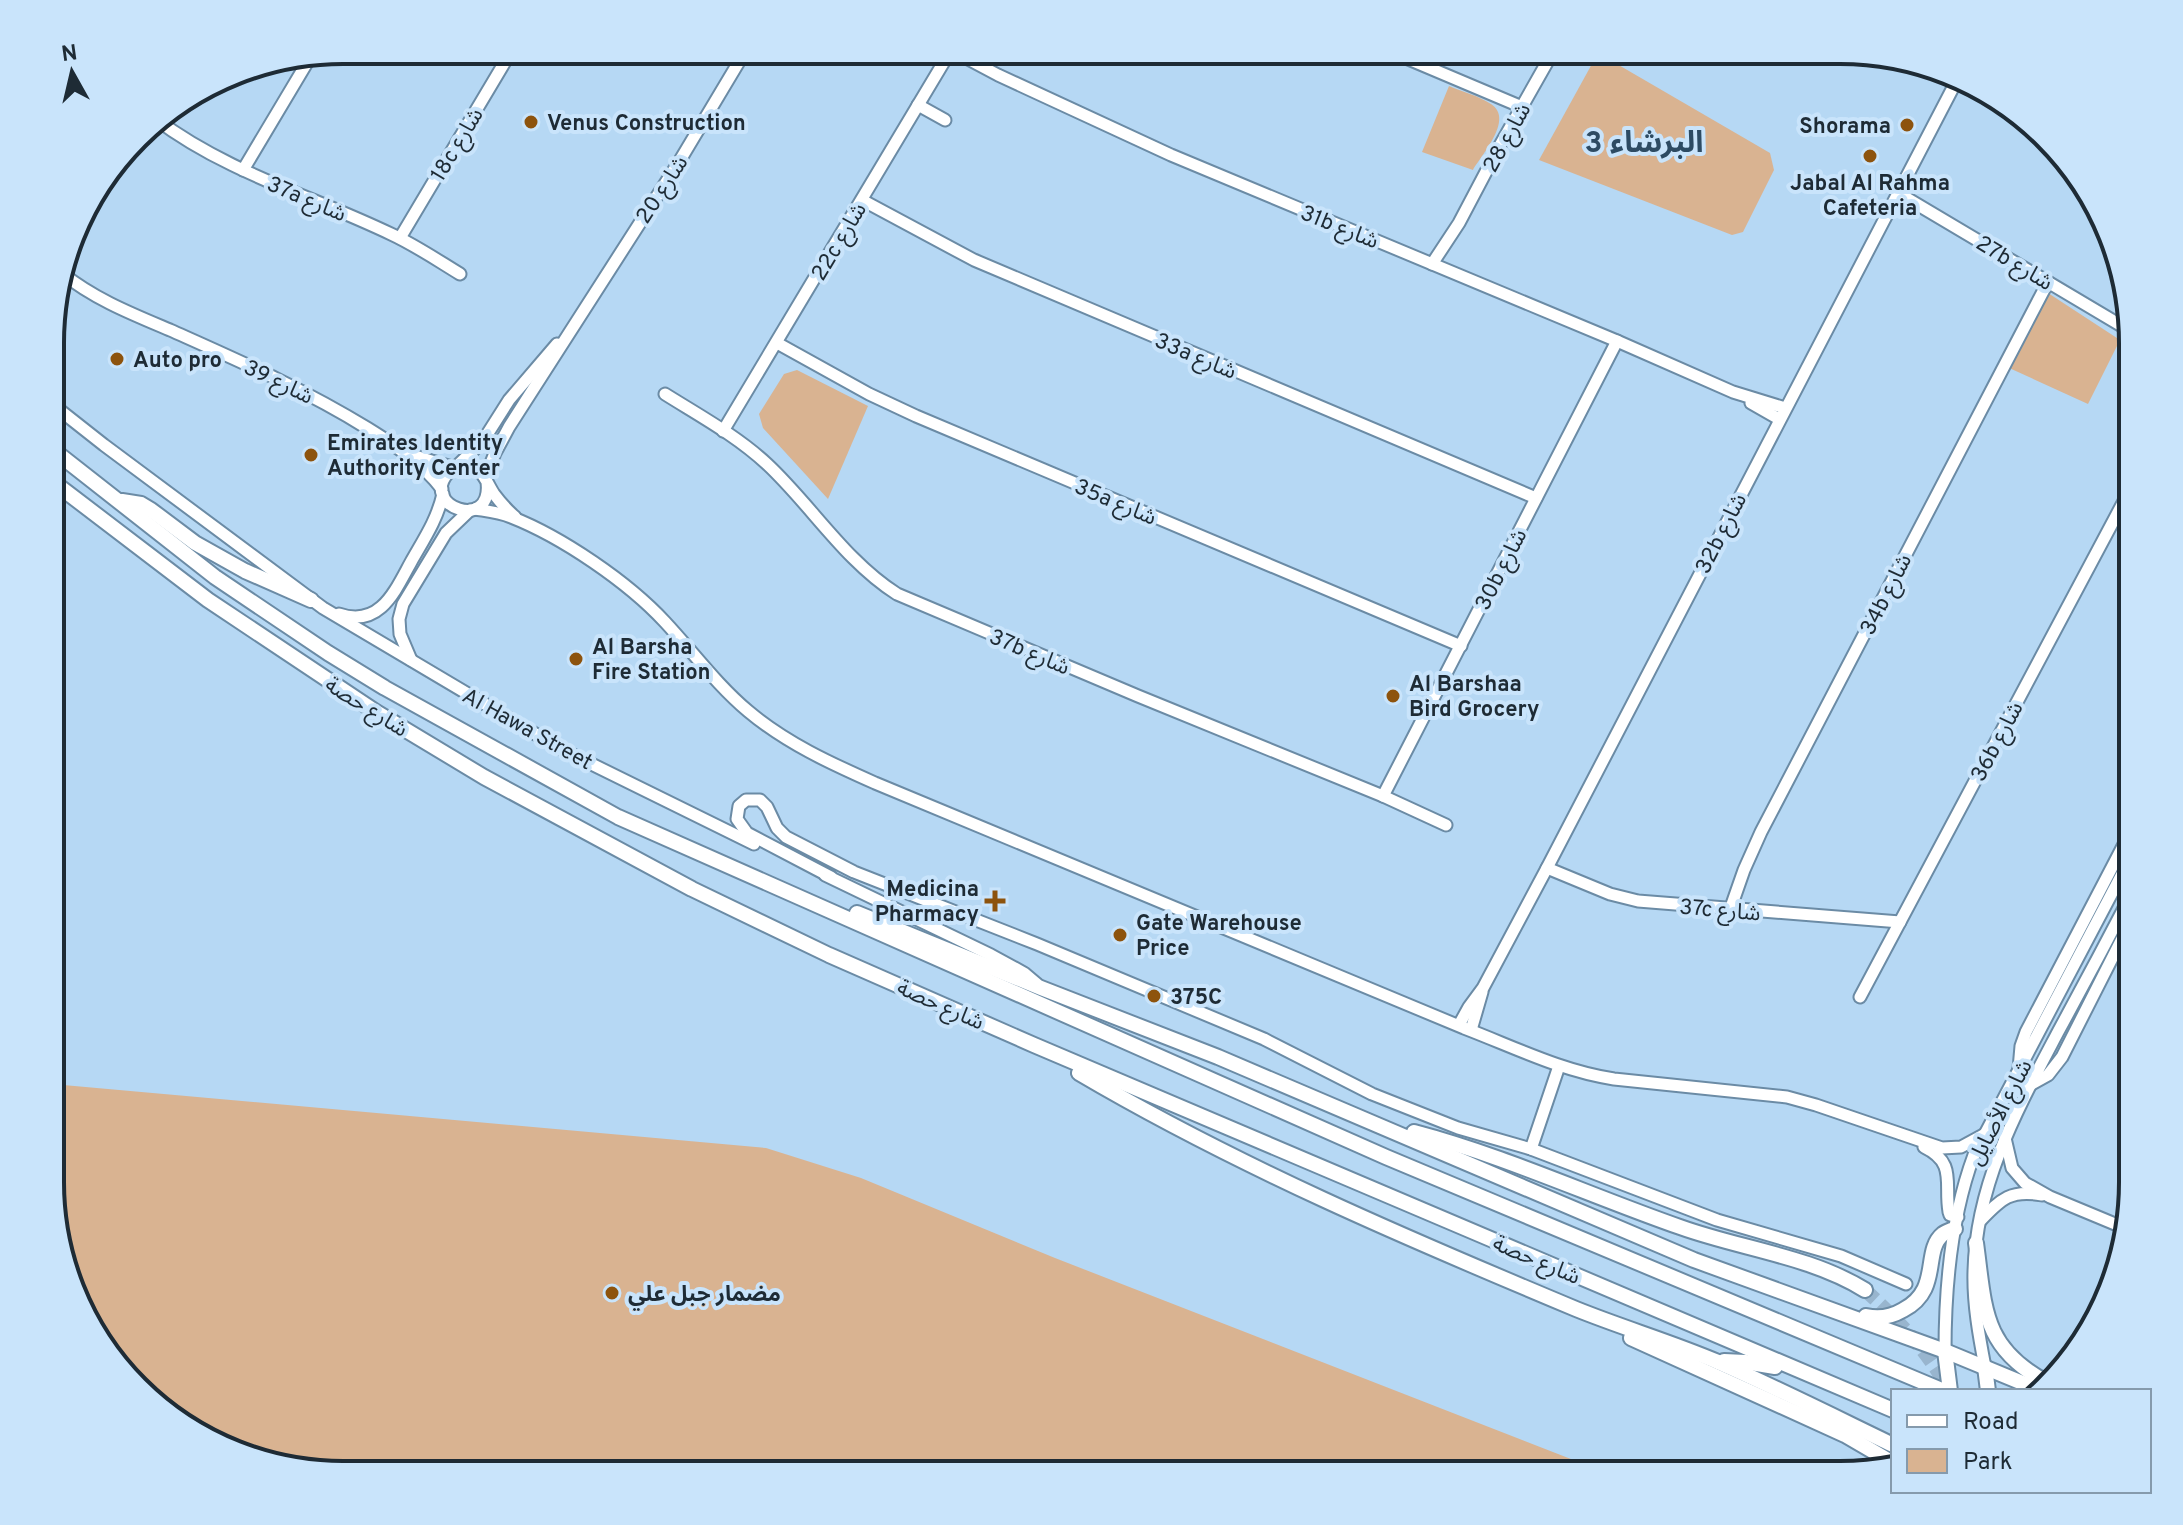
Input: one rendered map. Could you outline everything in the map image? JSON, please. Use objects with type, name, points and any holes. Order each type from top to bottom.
[{"type":"main road","name":"شارع حصة","points":[[64,459],[215,577],[328,653],[385,688],[618,817],[1364,1148],[1942,1389]]},
{"type":"main road","name":"شارع حصة","points":[[64,490],[143,552],[263,638],[376,712],[484,777],[744,914],[1034,1045],[1891,1409]]},
{"type":"main road","points":[[117,500],[141,504],[195,543],[228,562],[317,604]]},
{"type":"main road","name":"شارع حصة","points":[[755,877],[812,895],[1368,1120]]},
{"type":"main road","points":[[1034,1045],[1129,1102],[1335,1206],[1578,1309],[1716,1361],[1891,1444]]},
{"type":"main road","points":[[1368,1120],[1738,1277],[1945,1351],[2029,1386]]},
{"type":"main road","points":[[1368,1120],[1481,1152],[1680,1227],[1808,1263],[1865,1290]]},
{"type":"main road","points":[[1826,1307],[1880,1318],[1905,1309],[1924,1289],[1939,1239],[1956,1223]]},
{"type":"main road","points":[[1976,1243],[1983,1302],[1996,1339],[2019,1365],[2039,1377]]},
{"type":"main road","points":[[1578,1309],[1654,1349],[1845,1435],[1883,1457]]},
{"type":"main road","name":"شارع الأصايل","points":[[1945,1351],[1947,1389]]},
{"type":"main road","points":[[1716,1361],[1773,1367],[1891,1415]]},
{"type":"main road","name":"شارع الأصايل","points":[[1985,1367],[1988,1389]]},
{"type":"street","name":"18c شارع","points":[[400,238],[503,65]]},
{"type":"street","name":"شارع 20","points":[[486,480],[501,440],[679,162],[737,65]]},
{"type":"street","name":"22c شارع","points":[[723,431],[942,65]]},
{"type":"street","name":"31b شارع","points":[[979,65],[1171,155],[1617,341],[1782,414]]},
{"type":"street","points":[[1423,65],[1522,107]]},
{"type":"street","name":"شارع 28","points":[[1438,266],[1546,65]]},
{"type":"street","points":[[243,170],[304,67]]},
{"type":"street","name":"32b شارع","points":[[1465,1028],[1469,1007],[1483,988],[1547,868],[1953,88]]},
{"type":"street","points":[[918,105],[945,120]]},
{"type":"street","name":"37a شارع","points":[[167,127],[191,144],[243,170],[400,238],[460,274]]},
{"type":"street","name":"27b شارع","points":[[1898,193],[2118,324]]},
{"type":"street","name":"33a شارع","points":[[862,200],[974,260],[1536,498]]},
{"type":"street","name":"شارع 39","points":[[72,281],[110,304],[299,390],[407,453],[426,470],[442,492]]},
{"type":"street","name":"34b شارع","points":[[1730,910],[1761,832],[2048,282]]},
{"type":"street","name":"شارع 20","points":[[456,467],[483,441],[509,400],[573,325]]},
{"type":"street","name":"30b شارع","points":[[1383,796],[1617,341]]},
{"type":"street","name":"35a شارع","points":[[777,343],[916,416],[1461,646]]},
{"type":"street","name":"37b شارع","points":[[665,394],[739,441],[768,465],[867,571],[897,594],[1446,825]]},
{"type":"street","name":"Al Hawa Street","points":[[64,414],[317,604],[559,748],[719,828],[805,869],[831,877],[1008,963],[1041,988]]},
{"type":"street","name":"شارع 39","points":[[407,453],[456,467]]},
{"type":"street","points":[[317,604],[350,618],[379,609],[390,600],[433,524],[445,476],[456,467],[466,465],[475,468],[518,520]]},
{"type":"street","points":[[411,660],[400,634],[399,619],[403,604],[446,533],[484,500],[486,480]]},
{"type":"street","points":[[442,492],[447,503],[455,509],[495,512],[518,520],[584,557],[631,589],[735,700],[769,727],[804,749],[875,783],[1559,1066],[1614,1079],[1787,1097],[1949,1148],[1967,1144],[1985,1134]]},
{"type":"street","name":"36b شارع","points":[[1860,997],[2118,512]]},
{"type":"street","points":[[831,877],[747,833],[737,819],[739,806],[751,799],[760,800],[786,837],[854,872],[1264,1039],[1344,1082],[1400,1106],[1458,1128],[1531,1149],[1717,1220],[1841,1256],[1906,1284]]},
{"type":"street","points":[[2019,1071],[2019,1054],[2026,1032],[2118,856]]},
{"type":"street","name":"37c شارع","points":[[1547,868],[1624,898],[1652,903],[1900,922]]},
{"type":"street","name":"شارع الأصايل","points":[[1945,1351],[1946,1302],[1956,1223],[1968,1172],[2118,882]]},
{"type":"street","name":"شارع الأصايل","points":[[1985,1367],[1974,1283],[1979,1222],[1991,1173],[2004,1137],[2030,1085],[2118,919]]},
{"type":"street","points":[[2030,1085],[2048,1075],[2062,1057],[2118,947]]},
{"type":"street","points":[[1531,1149],[1559,1066]]},
{"type":"street","points":[[1895,1133],[1941,1159],[1949,1177],[1949,1212],[1956,1223]]},
{"type":"street","points":[[2004,1137],[2009,1162],[2015,1174],[2025,1183],[2115,1224]]},
{"type":"street","points":[[1979,1222],[1997,1203],[2013,1194],[2032,1193],[2050,1197]]},
{"type":"green space","points":[[1591,65],[1619,65],[1770,153],[1774,170],[1743,232],[1732,235],[1539,160]]},
{"type":"green space","points":[[1449,86],[1486,101],[1497,110],[1498,127],[1473,170],[1422,152]]},
{"type":"green space","points":[[2048,293],[2118,339],[2088,404],[2007,367]]},
{"type":"green space","points":[[797,370],[868,406],[828,499],[763,428],[759,414],[784,374]]},
{"type":"green space","name":"مضمار جبل علي","points":[[65,1085],[766,1148],[861,1178],[1055,1258],[1576,1461],[325,1460],[289,1456],[236,1440],[204,1424],[173,1403],[133,1366],[101,1321],[85,1289],[69,1236],[65,1200]]},
{"type":"tunnel","points":[[1865,1290],[1912,1337],[1948,1389]]},
{"type":"place","name":"Venus Construction","points":[[531,122]]},
{"type":"place","name":"Shorama","points":[[1907,125]]},
{"type":"place","name":"Jabal Al Rahma Cafeteria","points":[[1870,156]]},
{"type":"place","name":"Auto pro","points":[[117,359]]},
{"type":"place","name":"Emirates Identity Authority Center","points":[[311,455]]},
{"type":"place","name":"Al Barsha Fire Station","points":[[576,659]]},
{"type":"place","name":"Al Barshaa Bird Grocery","points":[[1393,696]]},
{"type":"place","name":"Medicina Pharmacy","points":[[995,901]]},
{"type":"place","name":"Gate Warehouse Price","points":[[1120,935]]},
{"type":"place","name":"375C","points":[[1154,996]]},
{"type":"place","name":"مضمار جبل علي","points":[[612,1293]]},
{"type":"district","name":"البرشاء 3","points":[[1644,142]]}]
